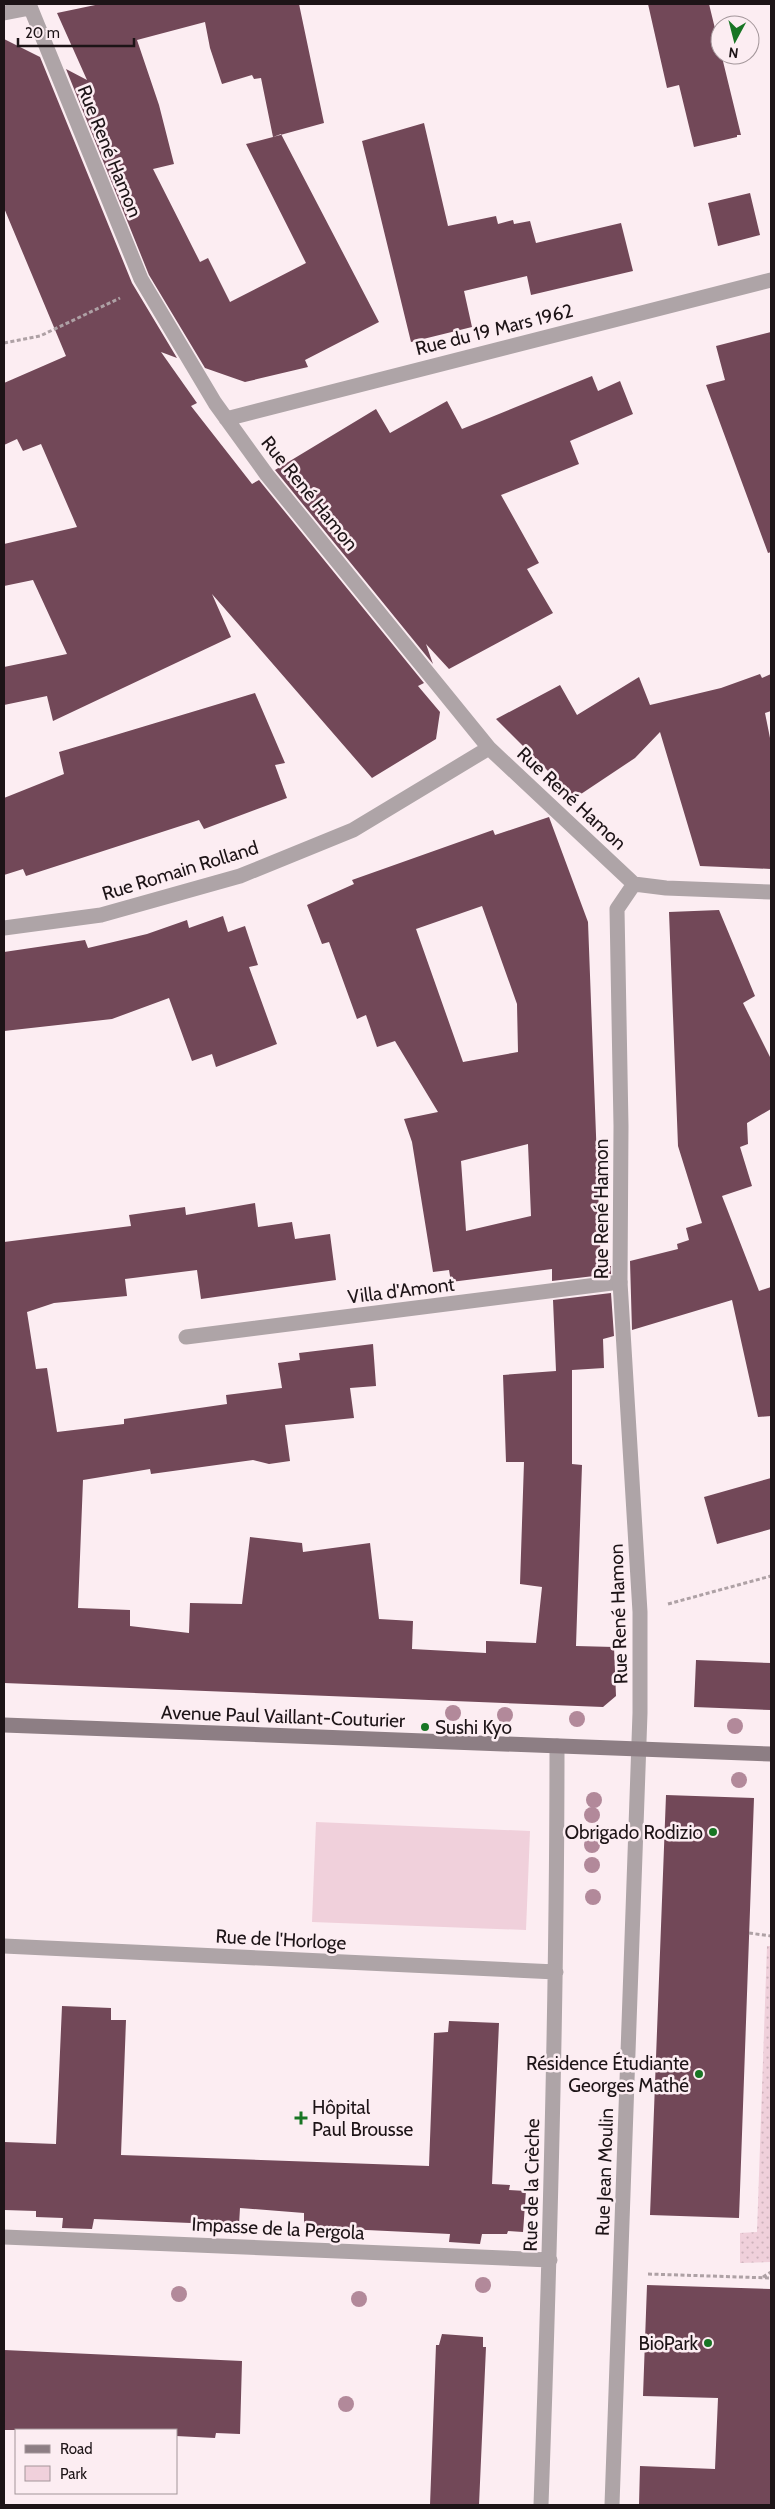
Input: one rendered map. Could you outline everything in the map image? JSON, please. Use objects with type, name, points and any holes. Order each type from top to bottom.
[{"type":"main road","name":"Avenue Paul Vaillant-Couturier","points":[[4,1725],[771,1754]]},
{"type":"street","points":[[4,13],[30,6]]},
{"type":"street","name":"Rue René Hamon","points":[[30,6],[92,163],[145,286],[226,419],[267,475],[489,748],[634,884],[618,909],[621,1126],[620,1282],[640,1612],[640,1750]]},
{"type":"street","name":"Rue du 19 Mars 1962","points":[[226,419],[771,280]]},
{"type":"street","name":"Rue Romain Rolland","points":[[4,928],[101,915],[240,876],[353,830],[489,748]]},
{"type":"street","points":[[634,884],[666,888],[771,892]]},
{"type":"street","name":"Villa d'Amont","points":[[186,1337],[620,1282]]},
{"type":"street","name":"Rue de la Crèche","points":[[541,2505],[550,2260],[556,1972],[557,1746]]},
{"type":"street","name":"Rue Jean Moulin","points":[[612,2505],[640,1750]]},
{"type":"street","name":"Rue de l'Horloge","points":[[4,1946],[556,1972]]},
{"type":"street","name":"Impasse de la Pergola","points":[[4,2238],[550,2260]]},
{"type":"path","points":[[4,343],[40,336],[145,286]]},
{"type":"path","points":[[640,1612],[771,1576]]},
{"type":"path","points":[[749,1934],[771,1936]]},
{"type":"path","points":[[762,2278],[771,2272]]},
{"type":"path","points":[[620,2273],[771,2278]]},
{"type":"green space","points":[[316,1822],[530,1831],[526,1930],[312,1922]]},
{"type":"green space","points":[[767,1946],[771,1946],[771,2262],[740,2263],[740,2233],[757,2232]]},
{"type":"building","points":[[100,4],[299,4],[324,123],[281,135],[379,322],[305,360],[308,367],[245,382],[205,368],[149,275],[66,69],[87,80],[57,13]],"holes":[[[205,22],[210,48],[222,84],[252,75],[254,79],[261,78],[273,137],[246,144],[306,263],[230,302],[208,258],[200,262],[153,169],[174,164],[159,105],[137,40]]]},
{"type":"building","points":[[648,4],[709,4],[712,15],[710,15],[710,65],[724,65],[741,135],[694,147],[679,85],[667,88]]},
{"type":"building","points":[[4,39],[40,57],[132,283],[177,358],[161,352],[197,403],[191,406],[252,484],[259,480],[424,683],[418,686],[440,712],[436,739],[372,778],[212,594],[231,637],[53,721],[47,696],[4,705],[4,667],[67,654],[33,580],[4,586],[4,544],[77,527],[41,444],[23,451],[17,439],[4,445],[4,383],[66,356],[4,208]]},
{"type":"building","points":[[424,123],[448,226],[496,216],[498,224],[513,220],[514,224],[530,221],[536,243],[621,223],[633,271],[531,295],[527,276],[464,291],[472,327],[411,342],[362,141]]},
{"type":"building","points":[[750,193],[760,235],[718,246],[708,203]]},
{"type":"building","points":[[771,332],[771,552],[768,553],[706,385],[725,380],[716,346]]},
{"type":"building","points":[[592,376],[598,391],[620,381],[633,414],[570,441],[579,464],[501,495],[539,563],[527,569],[553,613],[449,669],[426,644],[433,664],[275,470],[376,409],[390,433],[447,401],[462,429]]},
{"type":"building","points":[[760,674],[762,678],[771,674],[771,711],[765,713],[771,743],[771,869],[700,866],[660,732],[635,758],[575,798],[496,719],[560,685],[577,715],[639,677],[650,705],[721,688]]},
{"type":"building","points":[[255,693],[285,763],[275,765],[287,798],[204,829],[199,820],[26,876],[23,869],[4,875],[4,798],[64,774],[59,752]]},
{"type":"building","points":[[549,817],[588,922],[601,1268],[611,1266],[611,1274],[552,1281],[552,1269],[451,1282],[449,1270],[433,1272],[412,1142],[404,1119],[438,1112],[395,1041],[377,1047],[366,1015],[357,1019],[329,942],[322,944],[307,905],[354,884],[352,880],[493,830],[495,835]],"holes":[[[482,906],[517,1004],[518,1052],[463,1062],[416,929]],[[528,1144],[531,1216],[466,1231],[461,1161]]]},
{"type":"building","points":[[719,910],[755,996],[743,1003],[771,1059],[771,1109],[747,1123],[748,1144],[740,1147],[752,1186],[722,1196],[759,1291],[771,1287],[771,1416],[758,1417],[732,1300],[632,1330],[630,1261],[678,1249],[677,1244],[689,1240],[686,1228],[702,1223],[678,1146],[669,912]]},
{"type":"building","points":[[223,916],[228,932],[245,926],[258,965],[249,967],[277,1044],[216,1067],[212,1054],[192,1061],[169,998],[112,1019],[4,1031],[4,952],[85,940],[88,948],[147,934],[187,920],[189,928]]},
{"type":"building","points":[[255,1203],[258,1227],[292,1222],[295,1239],[330,1234],[336,1280],[201,1299],[197,1270],[125,1279],[127,1296],[54,1303],[27,1312],[36,1369],[47,1368],[57,1432],[124,1424],[124,1419],[227,1404],[226,1395],[282,1388],[278,1363],[300,1360],[299,1353],[373,1344],[376,1386],[350,1388],[354,1418],[285,1425],[290,1461],[269,1464],[253,1460],[151,1474],[150,1469],[83,1480],[78,1608],[130,1610],[130,1626],[189,1633],[190,1603],[242,1604],[250,1537],[302,1543],[303,1552],[370,1543],[379,1619],[413,1621],[412,1649],[486,1653],[486,1641],[536,1643],[542,1587],[520,1584],[524,1462],[506,1462],[503,1375],[556,1371],[553,1300],[611,1293],[614,1336],[603,1339],[604,1368],[572,1370],[572,1464],[582,1465],[576,1646],[614,1647],[616,1696],[603,1707],[4,1683],[4,1242],[131,1226],[129,1215],[185,1207],[186,1215]]},
{"type":"building","points":[[771,1478],[771,1529],[717,1544],[704,1497]]},
{"type":"building","points":[[696,1660],[771,1663],[771,1710],[694,1707]]},
{"type":"building","name":"Résidence Étudiante Georges Mathé","points":[[666,1795],[754,1798],[739,2218],[650,2215]]},
{"type":"building","points":[[62,2006],[111,2008],[111,2020],[126,2020],[121,2155],[429,2166],[434,2033],[448,2032],[449,2021],[499,2023],[492,2184],[510,2185],[509,2190],[526,2191],[523,2232],[508,2231],[507,2234],[482,2234],[480,2244],[449,2242],[450,2234],[304,2227],[304,2213],[240,2208],[239,2225],[94,2219],[92,2229],[62,2228],[63,2218],[36,2217],[36,2211],[4,2210],[4,2142],[56,2144]]},
{"type":"building","name":"BioPark","points":[[647,2285],[771,2289],[771,2505],[639,2505],[640,2466],[715,2469],[718,2398],[643,2396]]},
{"type":"building","points":[[442,2334],[483,2337],[483,2347],[486,2347],[479,2505],[430,2505],[436,2345],[439,2345]]},
{"type":"building","points":[[4,2350],[242,2361],[240,2434],[216,2433],[215,2438],[178,2436],[178,2429],[4,2430]]},
{"type":"place","name":"Sushi Kyo","points":[[425,1727]]},
{"type":"place","name":"Obrigado Rodizio","points":[[713,1832]]},
{"type":"place","name":"Résidence Étudiante Georges Mathé","points":[[699,2074]]},
{"type":"place","name":"Hôpital Paul Brousse","points":[[301,2118]]},
{"type":"place","name":"BioPark","points":[[708,2343]]}]
